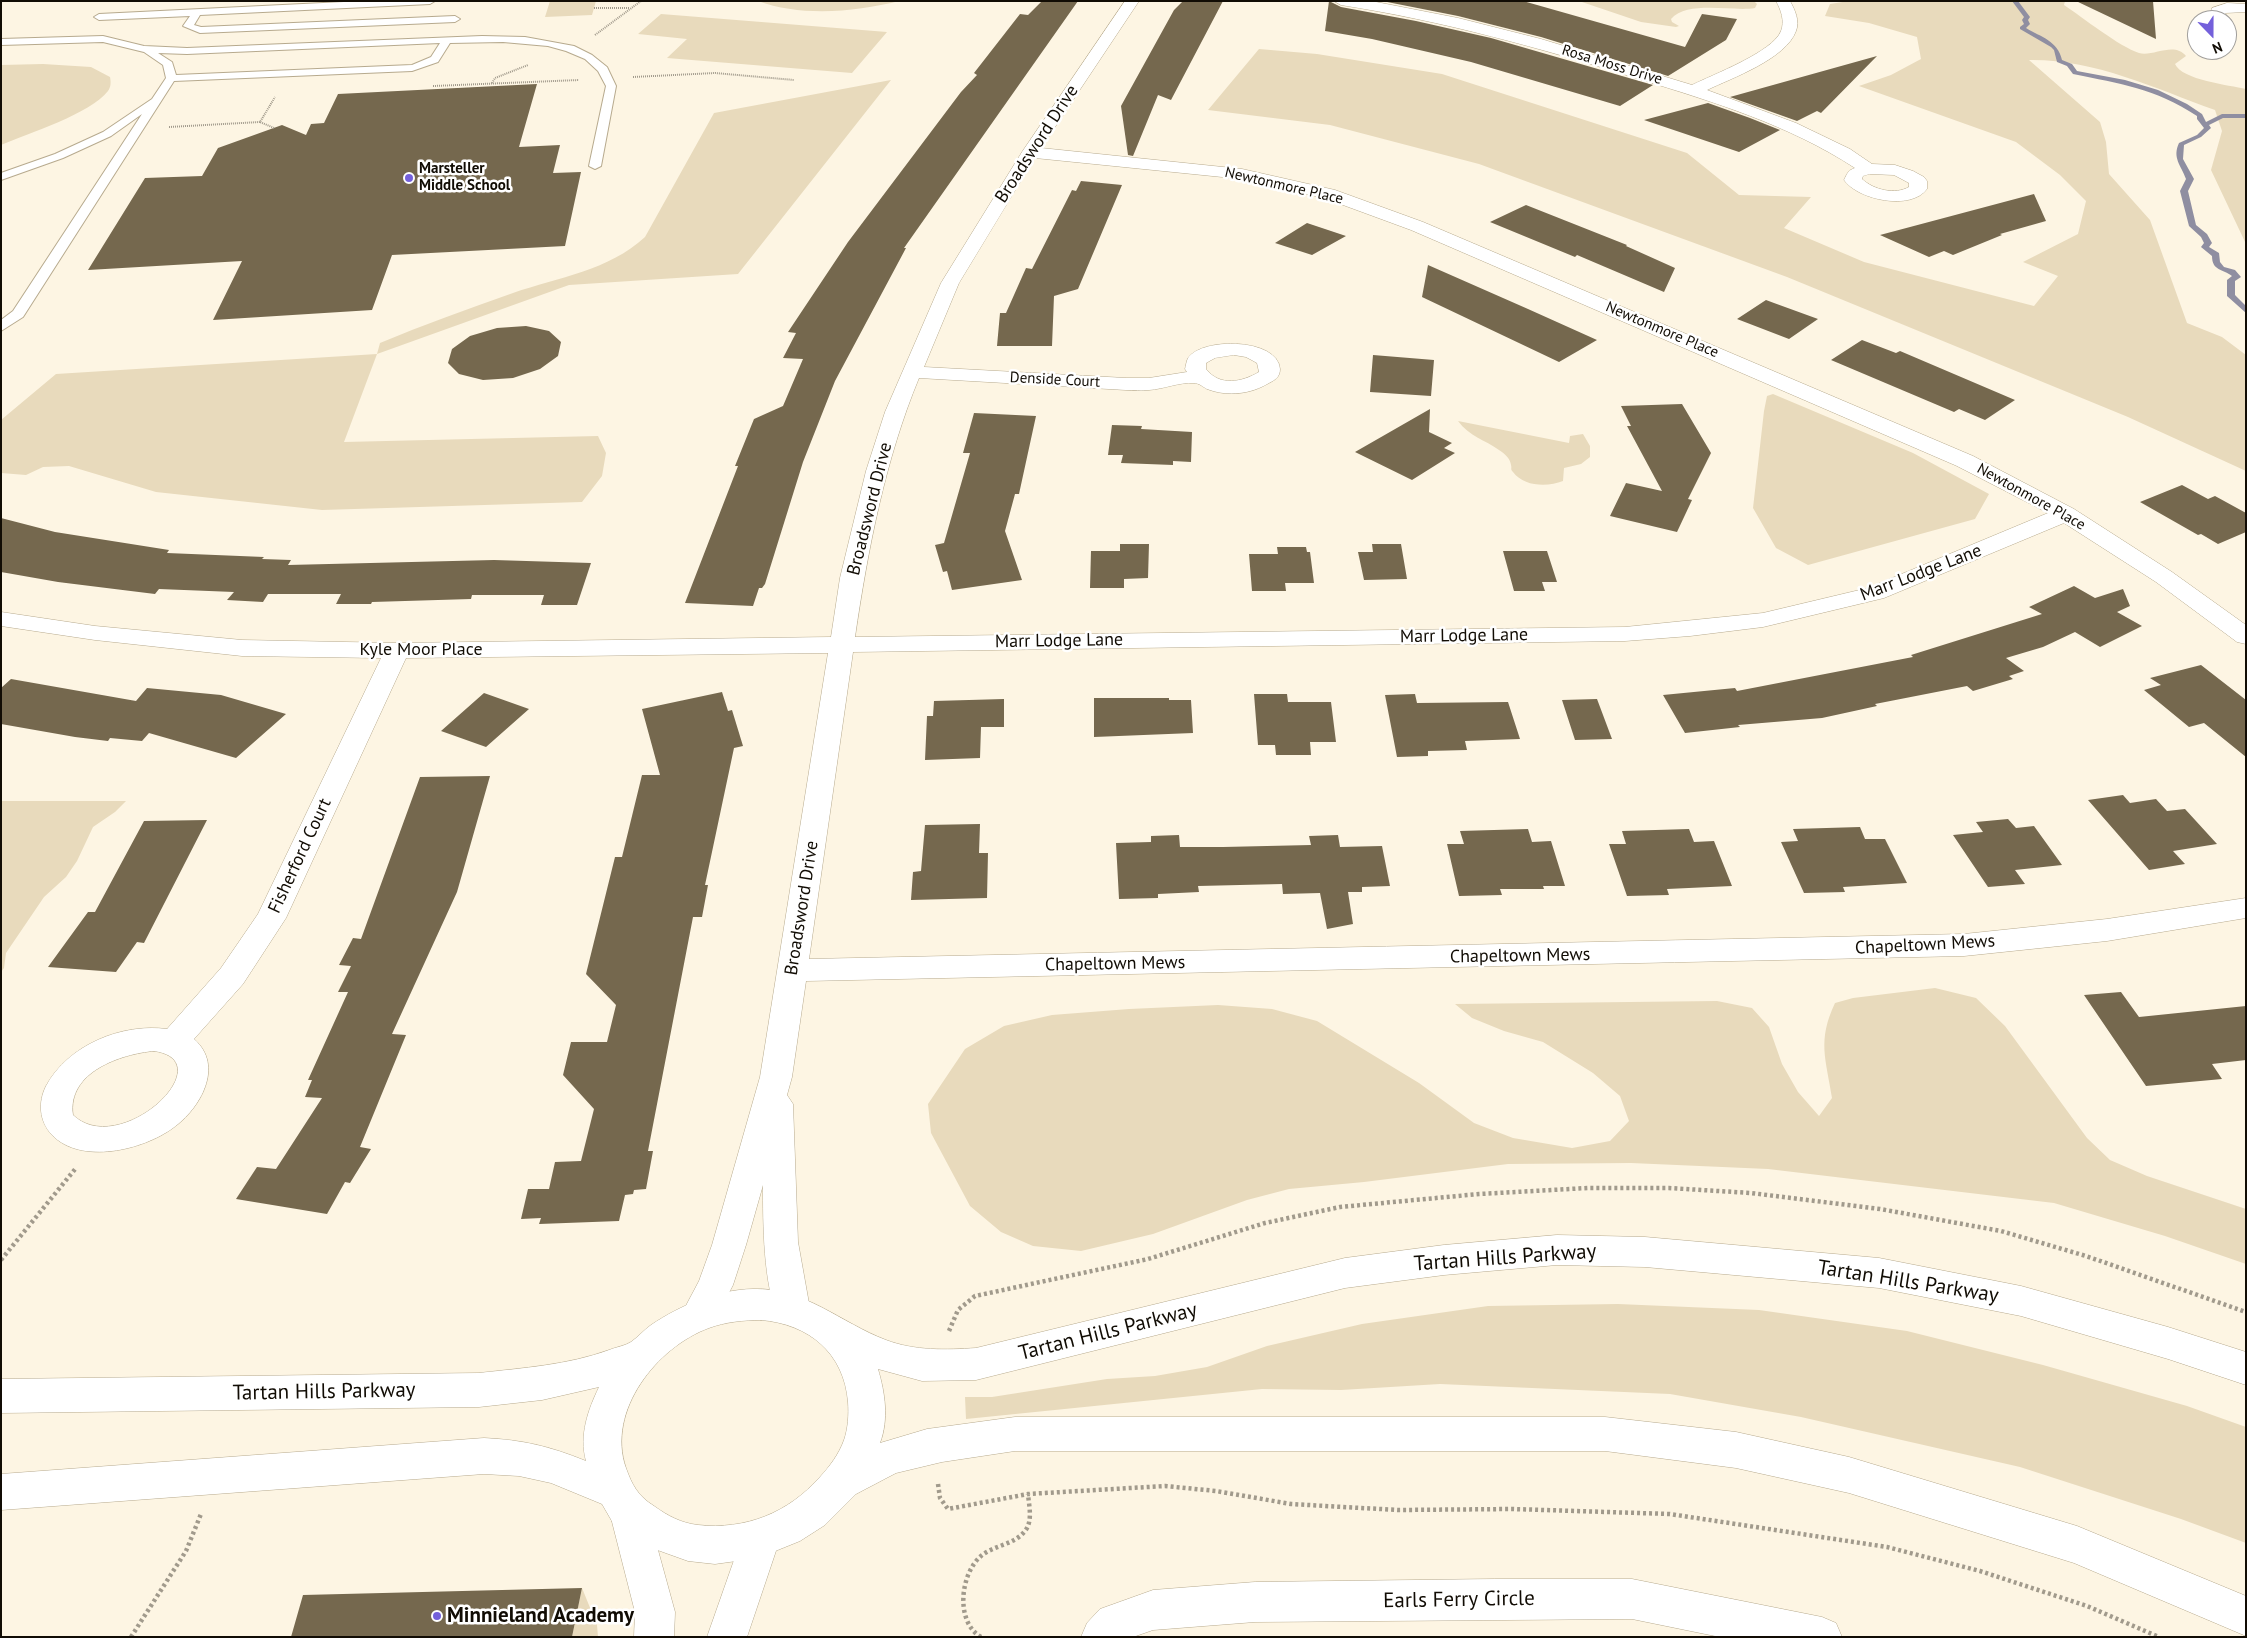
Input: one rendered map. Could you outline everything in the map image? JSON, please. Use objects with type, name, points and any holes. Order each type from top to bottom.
[{"type":"street","name":"Broadsword Drive","points":[[699,1315],[715,1285],[729,1246],[776,1077],[852,578],[877,471],[895,412],[950,283],[1030,152],[1132,1]]},
{"type":"street","name":"Rosa Moss Drive","points":[[1341,1],[1394,5],[1531,40],[1692,90],[1806,131],[1869,169]]},
{"type":"street","points":[[1692,90],[1738,69],[1779,44],[1790,30],[1789,11],[1783,1]]},
{"type":"street","name":"Newtonmore Place","points":[[1030,152],[1242,174],[1329,194],[1374,208],[1913,437],[2004,481],[2066,514],[2164,577],[2246,636]]},
{"type":"street","name":"Denside Court","points":[[912,372],[1126,384],[1148,384],[1198,376]]},
{"type":"street","name":"Marr Lodge Lane","points":[[842,644],[1625,634],[1690,629],[1763,620],[1876,593],[2066,514]]},
{"type":"street","name":"Kyle Moor Place","points":[[1,619],[95,633],[242,648],[397,651],[842,644]]},
{"type":"street","name":"Fisherford Court","points":[[173,1042],[232,976],[271,918],[397,651]]},
{"type":"street","name":"Chapeltown Mews","points":[[792,970],[1964,945],[2098,932],[2246,908]]},
{"type":"street","points":[[154,1039],[173,1042],[187,1051],[194,1064],[193,1081],[184,1098],[168,1115],[146,1128],[122,1137],[98,1140],[78,1137],[63,1127],[56,1113],[58,1095],[68,1077],[86,1061],[116,1046],[132,1041],[154,1039]]},
{"type":"street","name":"Broadsword Drive","points":[[776,1077],[781,1242],[792,1309]]},
{"type":"street","name":"Tartan Hills Parkway","points":[[621,1501],[602,1452],[604,1426],[611,1400],[620,1384],[642,1354],[662,1336],[699,1315],[742,1305],[766,1304],[792,1309],[870,1352],[907,1363],[944,1367],[976,1364],[1058,1345],[1345,1273],[1444,1260],[1557,1250],[1645,1252],[1879,1273],[2021,1301],[2246,1369]]},
{"type":"street","name":"Tartan Hills Parkway","points":[[1,1492],[484,1456],[519,1458],[553,1466],[621,1501],[664,1536],[689,1544],[718,1546],[760,1539],[790,1526],[821,1504],[843,1480],[864,1438],[868,1406],[861,1368],[852,1351],[830,1329]]},
{"type":"street","name":"Tartan Hills Parkway","points":[[1,1396],[479,1390],[542,1383],[594,1372],[642,1354]]},
{"type":"street","name":"Tartan Hills Parkway","points":[[843,1480],[897,1454],[940,1445],[1015,1434],[1605,1434],[1736,1450],[1849,1475],[2077,1545],[2246,1616]]},
{"type":"street","points":[[621,1501],[655,1612],[654,1637]]},
{"type":"street","points":[[727,1637],[760,1539]]},
{"type":"street","name":"Earls Ferry Circle","points":[[1101,1637],[1114,1623],[1153,1610],[1255,1602],[1504,1599],[1632,1600],[1822,1637]]},
{"type":"lane","points":[[1,42],[197,12],[430,1]]},
{"type":"lane","points":[[90,28],[111,2]]},
{"type":"lane","points":[[197,12],[188,26],[200,30],[455,19]]},
{"type":"lane","points":[[1,327],[18,314],[171,78],[168,64],[153,53],[111,40],[90,28]]},
{"type":"lane","points":[[144,49],[187,51],[504,38],[549,44],[589,56],[601,65],[609,78],[611,86],[595,166]]},
{"type":"lane","points":[[171,78],[412,68],[430,64],[439,58],[447,40]]},
{"type":"lane","points":[[1,178],[59,156],[108,134],[161,95]]},
{"type":"path","points":[[594,8],[631,8]]},
{"type":"path","points":[[424,87],[715,73],[794,80]]},
{"type":"path","points":[[139,128],[260,122]]},
{"type":"path","points":[[1,1260],[98,1140]]},
{"type":"path","points":[[944,1367],[947,1340],[952,1324],[963,1302],[975,1296],[1076,1276],[1139,1261],[1266,1223],[1340,1207],[1479,1194],[1588,1188],[1669,1188],[1751,1193],[1880,1209],[2001,1231],[2086,1256],[2246,1312]]},
{"type":"path","points":[[940,1445],[937,1492],[948,1509],[1028,1494],[1165,1486],[1216,1491],[1291,1504],[1343,1507],[1399,1510],[1513,1509],[1670,1514],[1777,1529],[1905,1552],[1980,1571],[2087,1606],[2159,1637]]},
{"type":"path","points":[[131,1637],[186,1551],[216,1476]]},
{"type":"path","points":[[981,1637],[973,1633],[966,1623],[963,1604],[965,1588],[974,1564],[981,1556],[1024,1532],[1028,1525],[1030,1514],[1028,1494]]},
{"type":"shaded area","points":[[550,1],[596,1],[592,15],[545,17]]},
{"type":"shaded area","points":[[758,1],[899,1],[865,8],[810,11],[775,6]]},
{"type":"shaded area","points":[[1579,1],[1754,1],[1757,4],[1755,8],[1746,9],[1699,8],[1688,10],[1679,13],[1671,19],[1672,22],[1679,26],[1676,27],[1641,22]]},
{"type":"shaded area","points":[[1849,1],[2065,1],[2064,5],[2131,50],[2145,54],[2176,50],[2186,56],[2175,64],[2179,70],[2196,78],[2246,89],[2246,244],[2211,170],[2222,131],[2215,110],[2124,76],[2077,64],[2029,60],[2100,122],[2106,142],[2109,174],[2150,220],[2187,323],[2222,337],[2246,355],[2246,471],[2128,417],[1787,277],[1479,164],[1330,125],[1208,110],[1259,49],[1317,54],[1442,74],[1687,153],[1739,195],[1811,197],[1784,228],[1864,262],[2034,306],[2058,276],[2023,262],[2078,234],[2086,201],[2060,175],[2016,142],[1859,86],[1891,75],[1921,59],[1917,37],[1869,23],[1825,16],[1830,4]]},
{"type":"shaded area","points":[[661,14],[887,32],[852,73],[667,58],[687,39],[638,34]]},
{"type":"shaded area","points":[[43,64],[91,67],[110,77],[110,88],[99,99],[74,115],[1,145],[1,65]]},
{"type":"shaded area","points":[[891,80],[738,274],[569,285],[377,354],[380,343],[513,293],[582,272],[631,249],[645,237],[714,113]]},
{"type":"shaded area","points":[[377,354],[344,442],[598,436],[606,453],[602,476],[582,502],[322,510],[156,492],[69,466],[43,467],[26,475],[1,473],[1,420],[56,374]]},
{"type":"shaded area","points":[[1773,394],[1913,453],[1989,494],[1975,519],[1808,565],[1776,548],[1753,508],[1764,411],[1767,396]]},
{"type":"shaded area","points":[[1458,421],[1569,443],[1570,436],[1583,434],[1590,446],[1590,457],[1581,464],[1564,468],[1563,481],[1543,485],[1530,483],[1523,481],[1511,470],[1510,460],[1505,455],[1494,446],[1472,434]]},
{"type":"shaded area","points":[[1,801],[126,801],[115,812],[93,827],[77,861],[66,877],[44,897],[6,953],[4,968],[1,972]]},
{"type":"shaded area","points":[[1935,988],[1976,998],[2005,1026],[2087,1138],[2110,1160],[2147,1176],[2246,1209],[2246,1264],[2165,1236],[2054,1203],[1768,1169],[1631,1163],[1508,1164],[1364,1182],[1289,1189],[1247,1200],[1153,1234],[1081,1251],[1033,1246],[1001,1232],[970,1206],[931,1133],[928,1104],[965,1049],[1004,1026],[1052,1015],[1218,1005],[1272,1009],[1317,1021],[1419,1083],[1474,1123],[1513,1138],[1572,1148],[1610,1141],[1629,1121],[1620,1096],[1593,1073],[1543,1042],[1504,1031],[1472,1018],[1455,1004],[1717,1001],[1752,1008],[1769,1027],[1782,1064],[1798,1092],[1819,1116],[1832,1098],[1824,1050],[1826,1028],[1835,1003],[1853,998]]},
{"type":"shaded area","points":[[1618,1304],[1759,1310],[1907,1331],[2043,1365],[2187,1406],[2246,1427],[2246,1543],[2181,1519],[2020,1467],[1801,1417],[1670,1394],[1440,1384],[1341,1390],[1262,1389],[966,1419],[965,1397],[992,1397],[1107,1379],[1155,1376],[1207,1367],[1267,1346],[1362,1324],[1488,1306]]},
{"type":"shaded area","points":[[582,1588],[597,1625],[598,1637],[572,1637]]},
{"type":"building","points":[[1042,1],[1078,1],[904,248],[906,248],[835,381],[803,462],[765,584],[762,588],[759,588],[753,606],[685,603],[738,466],[735,466],[754,419],[783,406],[803,359],[783,358],[796,333],[788,332],[848,242],[961,92],[977,75],[974,73],[1020,14],[1028,15]]},
{"type":"building","points":[[1183,1],[1223,1],[1171,100],[1158,95],[1133,156],[1128,155],[1121,106],[1174,10]]},
{"type":"building","points":[[1329,1],[1341,7],[1491,38],[1653,85],[1620,106],[1471,62],[1372,39],[1325,31]]},
{"type":"building","points":[[1382,1],[1523,1],[1685,47],[1702,14],[1737,19],[1726,40],[1668,76],[1541,37],[1458,16]]},
{"type":"building","points":[[2076,1],[2153,1],[2156,39]]},
{"type":"building","points":[[1877,56],[1821,113],[1817,111],[1797,121],[1730,97]]},
{"type":"building","points":[[537,84],[519,147],[560,145],[553,173],[581,172],[565,246],[392,255],[372,310],[213,320],[242,261],[88,270],[145,178],[202,176],[218,148],[282,125],[306,135],[311,124],[324,123],[338,94]]},
{"type":"building","points":[[1708,103],[1780,130],[1739,152],[1644,120]]},
{"type":"building","points":[[1081,181],[1122,185],[1078,289],[1054,296],[1052,346],[997,346],[1000,313],[1006,313],[1026,268],[1032,269],[1072,190],[1076,191]]},
{"type":"building","points":[[2034,194],[2046,221],[2000,234],[2002,235],[1953,255],[1944,251],[1929,257],[1880,235]]},
{"type":"building","points":[[1526,205],[1627,245],[1675,268],[1664,292],[1577,255],[1575,257],[1490,222]]},
{"type":"building","points":[[1307,223],[1346,236],[1312,255],[1275,243]]},
{"type":"building","points":[[1428,265],[1597,340],[1559,362],[1422,297]]},
{"type":"building","points":[[1766,300],[1818,319],[1789,339],[1737,319]]},
{"type":"building","points":[[526,326],[549,331],[561,342],[558,356],[540,369],[513,378],[483,380],[459,374],[448,363],[452,349],[470,336],[497,328]]},
{"type":"building","points":[[1862,340],[1896,353],[1900,351],[2015,400],[1985,420],[1959,409],[1954,412],[1831,360]]},
{"type":"building","points":[[1373,355],[1434,360],[1431,396],[1370,392]]},
{"type":"building","points":[[1682,404],[1711,453],[1688,499],[1692,500],[1677,532],[1610,516],[1626,483],[1662,491],[1627,426],[1631,426],[1621,406]]},
{"type":"building","points":[[1430,409],[1429,432],[1452,443],[1444,448],[1455,453],[1412,480],[1355,452]]},
{"type":"building","points":[[974,413],[1036,416],[1019,494],[1015,494],[1005,531],[1022,580],[952,590],[947,571],[943,572],[935,545],[944,543],[970,453],[963,453]]},
{"type":"building","points":[[1112,425],[1142,426],[1141,429],[1192,432],[1191,462],[1173,461],[1173,465],[1121,463],[1123,455],[1108,455]]},
{"type":"building","points":[[2182,485],[2208,499],[2215,496],[2246,513],[2246,532],[2218,544],[2201,534],[2198,535],[2140,502]]},
{"type":"building","points":[[1,518],[55,532],[169,550],[167,553],[291,560],[288,565],[494,560],[591,563],[577,605],[541,605],[544,595],[472,595],[471,599],[372,602],[371,604],[336,604],[341,594],[268,594],[263,602],[227,600],[234,592],[159,589],[155,594],[58,582],[1,572]]},
{"type":"building","points":[[1120,544],[1149,544],[1148,578],[1124,579],[1124,588],[1090,588],[1091,551],[1120,551]]},
{"type":"building","points":[[1372,544],[1401,544],[1407,579],[1364,580],[1358,552],[1373,552]]},
{"type":"building","points":[[1277,547],[1306,547],[1307,552],[1310,552],[1314,583],[1285,583],[1286,591],[1252,591],[1249,554],[1278,554]]},
{"type":"building","points":[[1503,551],[1547,551],[1557,582],[1542,582],[1545,591],[1514,591]]},
{"type":"building","points":[[2074,586],[2095,598],[2123,589],[2130,606],[2117,612],[2142,626],[2100,647],[2075,632],[2043,647],[2006,658],[2024,671],[2009,676],[2013,679],[1973,691],[1967,686],[1875,704],[1877,706],[1822,718],[1738,725],[1740,727],[1685,733],[1663,695],[1735,688],[1737,691],[1913,657],[1911,655],[2042,614],[2029,607]]},
{"type":"building","points":[[2201,665],[2246,700],[2246,757],[2204,723],[2189,727],[2144,690],[2161,685],[2150,678]]},
{"type":"building","points":[[11,679],[136,701],[147,688],[221,695],[286,714],[236,758],[149,733],[142,741],[110,738],[108,741],[1,724],[1,688]]},
{"type":"building","points":[[722,692],[728,711],[732,710],[743,746],[734,748],[705,885],[708,885],[702,917],[693,917],[648,1151],[653,1151],[646,1189],[634,1190],[633,1194],[625,1195],[619,1221],[539,1224],[541,1218],[521,1219],[528,1189],[549,1189],[555,1162],[581,1161],[594,1109],[563,1075],[571,1042],[607,1042],[616,1005],[586,974],[615,857],[622,857],[642,775],[660,775],[642,709]]},
{"type":"building","points":[[484,693],[529,709],[486,747],[441,731]]},
{"type":"building","points":[[1254,694],[1287,694],[1288,702],[1331,702],[1336,742],[1310,742],[1311,755],[1276,755],[1275,745],[1258,745]]},
{"type":"building","points":[[1415,694],[1417,703],[1508,702],[1520,739],[1465,741],[1467,750],[1428,751],[1428,756],[1397,757],[1385,695]]},
{"type":"building","points":[[1094,698],[1169,698],[1169,700],[1191,700],[1193,733],[1094,737]]},
{"type":"building","points":[[1004,699],[1004,727],[981,727],[980,758],[925,760],[927,716],[933,716],[934,701]]},
{"type":"building","points":[[1597,699],[1612,739],[1575,740],[1562,700]]},
{"type":"building","points":[[490,776],[457,892],[392,1034],[406,1035],[360,1147],[371,1149],[350,1183],[345,1182],[327,1214],[236,1199],[257,1167],[276,1169],[322,1098],[305,1097],[312,1080],[308,1080],[348,992],[338,992],[351,966],[339,965],[353,938],[361,939],[420,777]]},
{"type":"building","points":[[2123,795],[2130,803],[2156,799],[2167,811],[2185,809],[2217,844],[2173,851],[2185,864],[2149,870],[2088,800]]},
{"type":"building","points":[[2008,819],[2016,828],[2034,826],[2062,865],[2015,870],[2025,884],[1988,887],[1953,835],[1983,832],[1976,822]]},
{"type":"building","points":[[207,820],[144,943],[137,942],[116,972],[48,967],[88,912],[95,912],[144,821]]},
{"type":"building","points":[[980,824],[979,853],[988,853],[987,898],[911,900],[913,872],[921,871],[925,825]]},
{"type":"building","points":[[1860,827],[1865,839],[1885,839],[1907,883],[1843,887],[1845,892],[1804,893],[1781,842],[1798,841],[1793,829]]},
{"type":"building","points":[[1528,829],[1532,842],[1551,841],[1565,886],[1543,886],[1544,889],[1500,889],[1502,895],[1459,896],[1447,844],[1464,844],[1460,831]]},
{"type":"building","points":[[1689,829],[1694,842],[1714,841],[1732,886],[1667,889],[1669,895],[1627,896],[1609,844],[1626,844],[1622,831]]},
{"type":"building","points":[[1179,835],[1180,847],[1223,847],[1311,845],[1309,836],[1338,835],[1340,847],[1382,846],[1390,886],[1362,887],[1362,892],[1348,892],[1353,924],[1327,929],[1320,893],[1283,894],[1282,884],[1198,886],[1199,892],[1158,894],[1158,898],[1119,899],[1116,843],[1151,842],[1151,836]]},
{"type":"building","points":[[2121,992],[2139,1017],[2246,1006],[2246,1060],[2212,1064],[2222,1079],[2146,1086],[2084,995]]},
{"type":"building","name":"Minnieland Academy","points":[[582,1588],[572,1637],[291,1637],[303,1595]]},
{"type":"waterway","points":[[2015,1],[2027,17],[2025,20],[2027,24],[2022,28],[2053,46],[2057,50],[2059,61],[2070,65],[2070,68],[2075,73],[2125,82],[2155,91],[2185,105],[2200,115],[2200,119],[2208,128],[2199,136],[2181,144],[2179,150],[2179,159],[2190,179],[2184,191],[2193,226],[2206,238],[2208,243],[2205,247],[2216,255],[2216,262],[2221,269],[2232,272],[2237,277],[2231,280],[2231,296],[2246,311]]},
{"type":"waterway","points":[[2206,124],[2222,116],[2246,116]]},
{"type":"place","name":"Marsteller Middle School","points":[[409,178]]},
{"type":"place","name":"Minnieland Academy","points":[[437,1616]]}]
